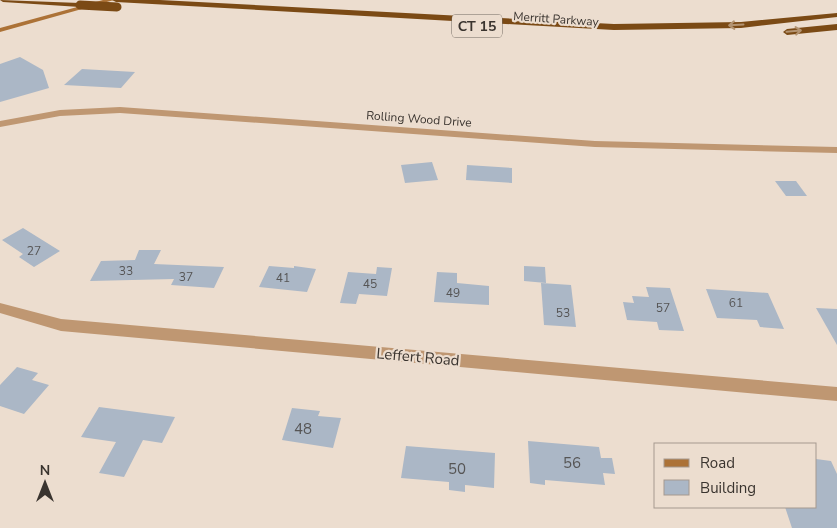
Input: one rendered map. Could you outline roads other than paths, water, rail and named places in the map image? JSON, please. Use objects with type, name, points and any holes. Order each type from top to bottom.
[{"type":"highway","name":"Merritt Parkway","points":[[1,1],[80,5],[133,1],[614,27],[741,25],[837,15]]},
{"type":"highway","name":"Merritt Parkway","points":[[115,2],[613,35],[669,36]]},
{"type":"highway","points":[[776,33],[837,27]]},
{"type":"main road","points":[[0,30],[115,2]]},
{"type":"street","name":"Rolling Wood Drive","points":[[0,124],[36,115],[120,110],[595,144],[837,150]]},
{"type":"street","name":"Leffert Road","points":[[0,308],[62,324],[837,394]]}]
